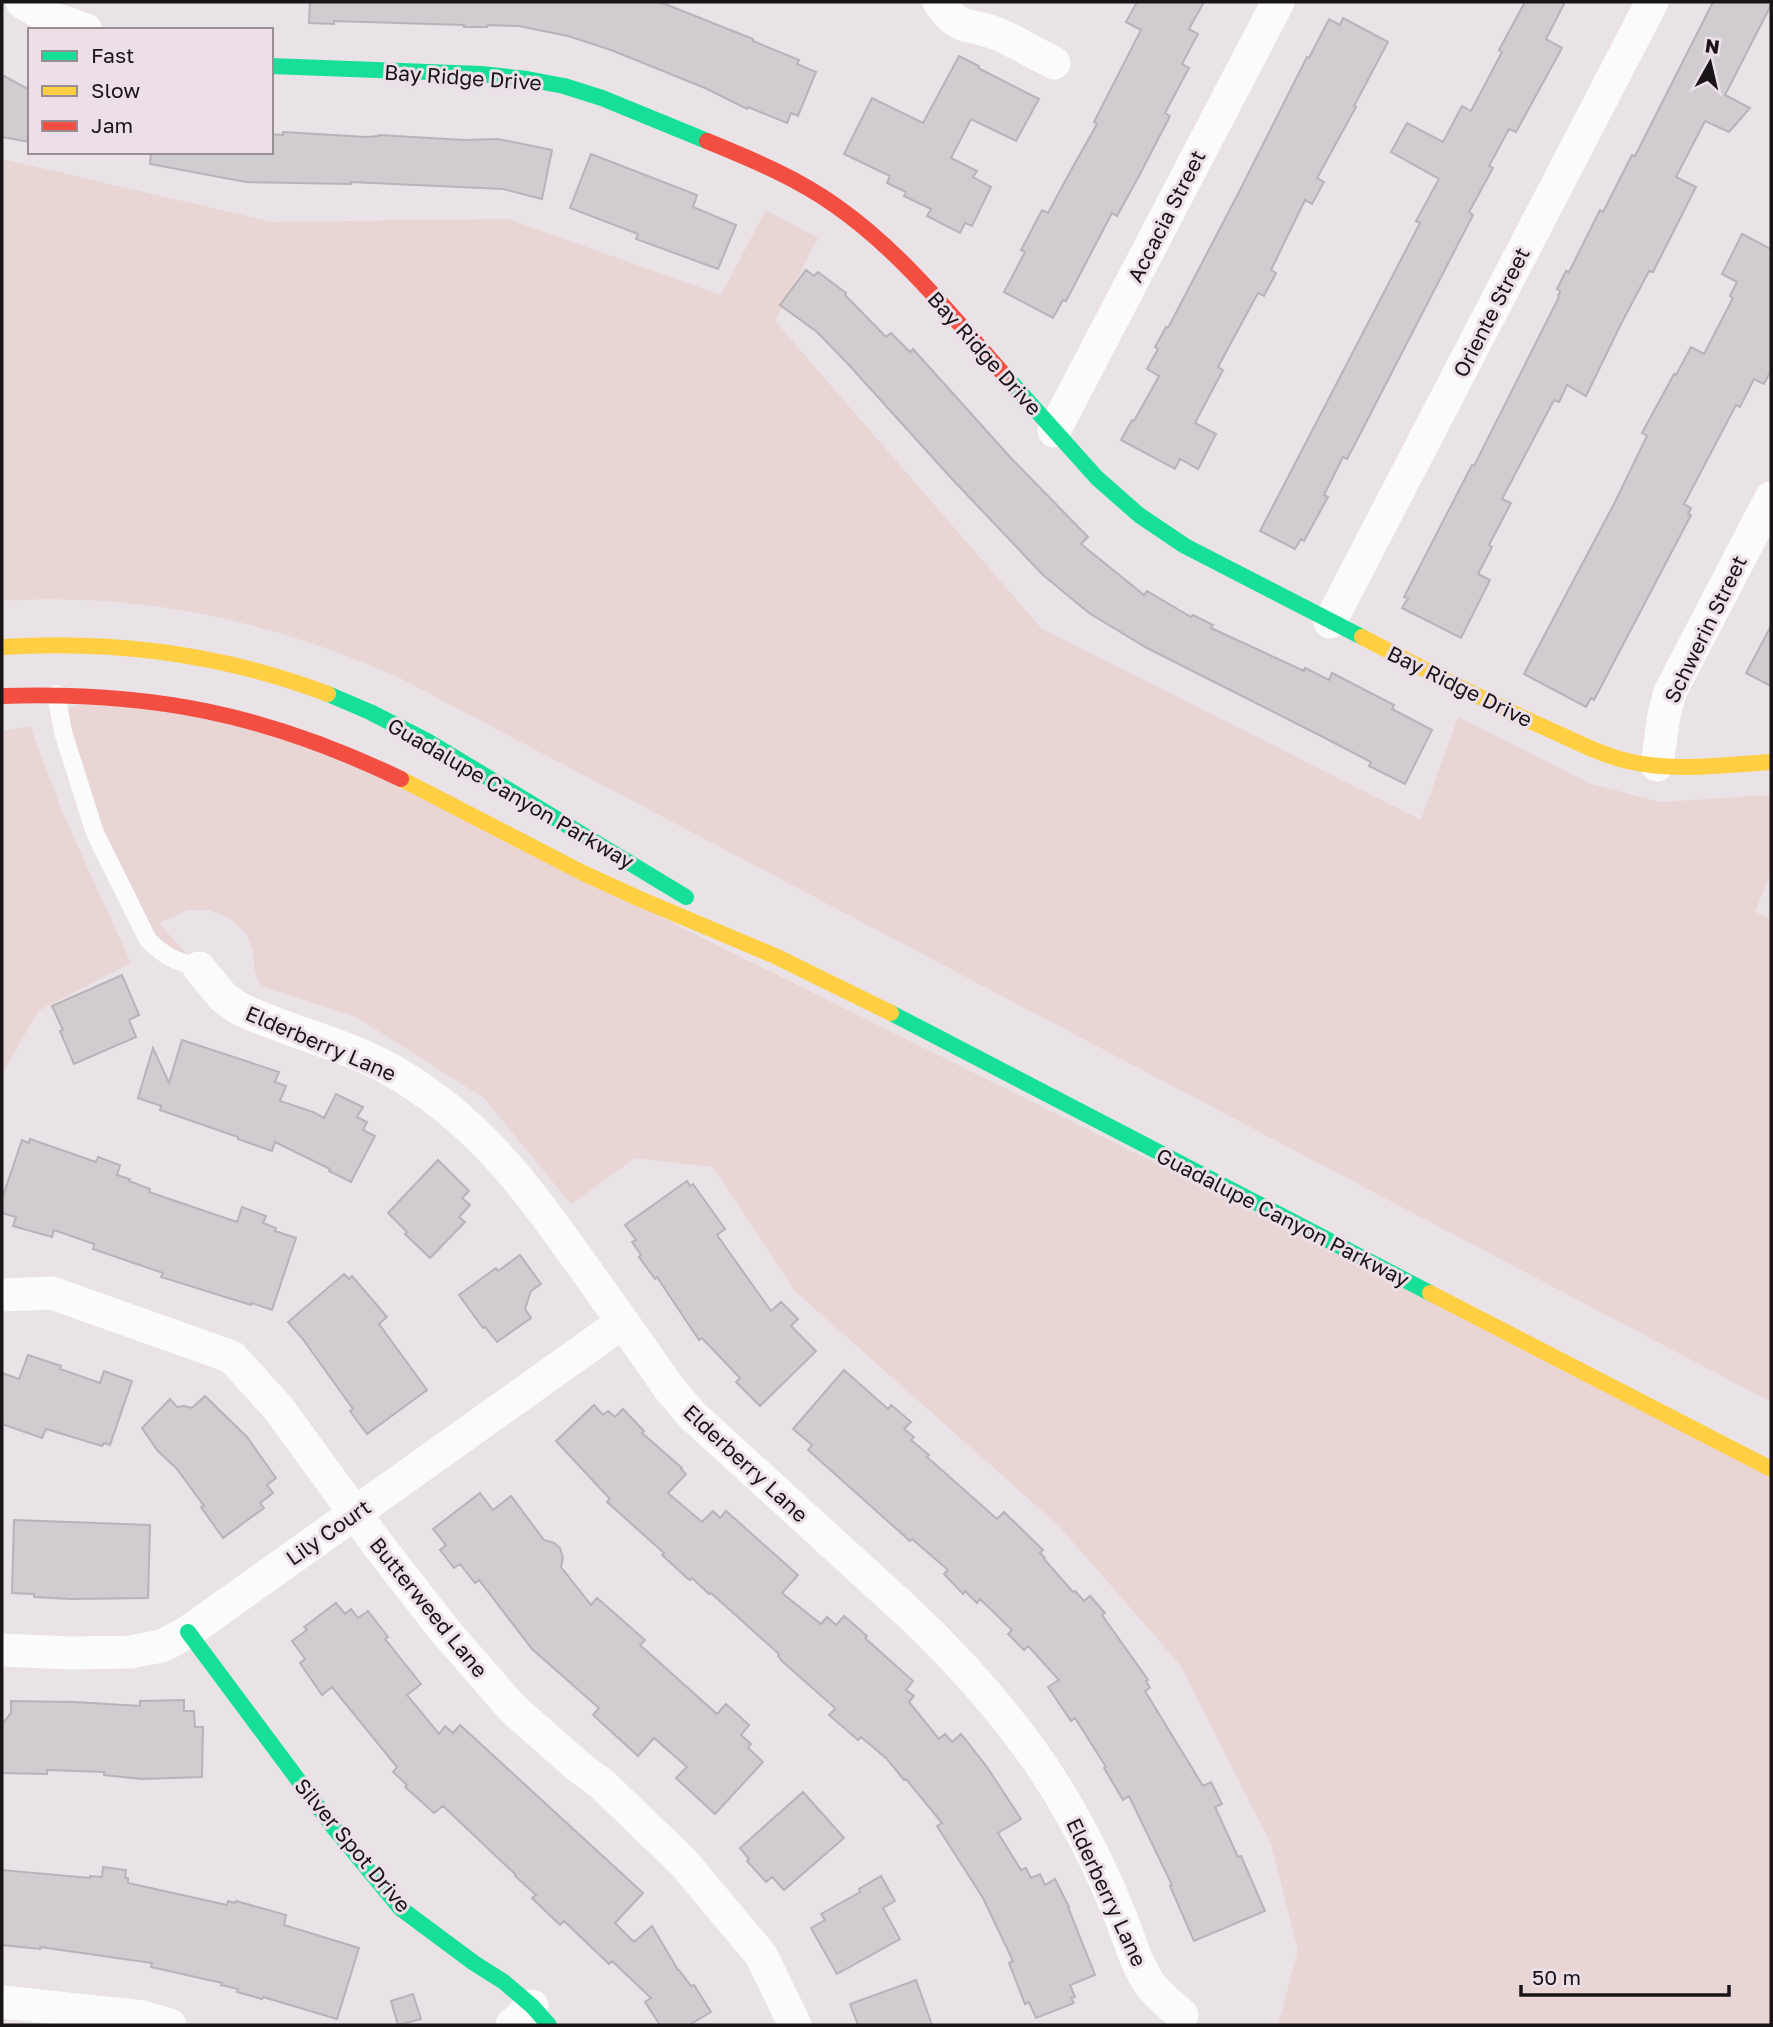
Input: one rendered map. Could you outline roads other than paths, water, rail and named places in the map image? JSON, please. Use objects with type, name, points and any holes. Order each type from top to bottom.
[{"type":"main road","name":"Bay Ridge Drive","points":[[273,66],[481,74],[564,86],[602,98],[742,155],[791,179],[836,206],[880,242],[919,280],[1097,478],[1139,515],[1185,546],[1487,702],[1577,742],[1628,761],[1698,766],[1771,762]]},
{"type":"main road","name":"Guadalupe Canyon Parkway","points":[[2,647],[66,645],[174,654],[252,670],[351,703],[447,751],[795,965]]},
{"type":"main road","name":"Guadalupe Canyon Parkway","points":[[2,696],[112,696],[224,713],[313,740],[370,764],[617,889],[795,965],[1771,1469]]},
{"type":"main road","name":"Silver Spot Drive","points":[[188,1632],[334,1828],[400,1908],[504,1982],[531,2019]]},
{"type":"street","points":[[22,2],[44,15],[80,28]]},
{"type":"street","points":[[939,2],[946,13],[958,23],[998,34],[1054,63]]},
{"type":"street","name":"Accacia Street","points":[[1054,431],[1278,2]]},
{"type":"street","name":"Oriente Street","points":[[1330,622],[1652,2]]},
{"type":"street","name":"Schwerin Street","points":[[1657,765],[1670,692],[1771,498]]},
{"type":"street","name":"Elderberry Lane","points":[[198,968],[223,997],[239,1008],[367,1058],[414,1085],[459,1118],[504,1161],[669,1388],[692,1415],[942,1644],[1000,1710],[1040,1764],[1073,1816],[1109,1888],[1134,1953],[1152,1986],[1182,2015]]},
{"type":"street","name":"Butterweed Lane","points":[[2,1295],[52,1293],[232,1357],[279,1409],[445,1631],[513,1709],[602,1784],[684,1863],[761,1955],[795,2025]]},
{"type":"street","name":"Lily Court","points":[[2,1650],[130,1652],[162,1646],[188,1632],[623,1322]]},
{"type":"street","points":[[2,2002],[143,2017],[170,2025]]},
{"type":"lane","points":[[56,694],[63,732],[95,833],[148,940],[161,953],[198,968]]}]
